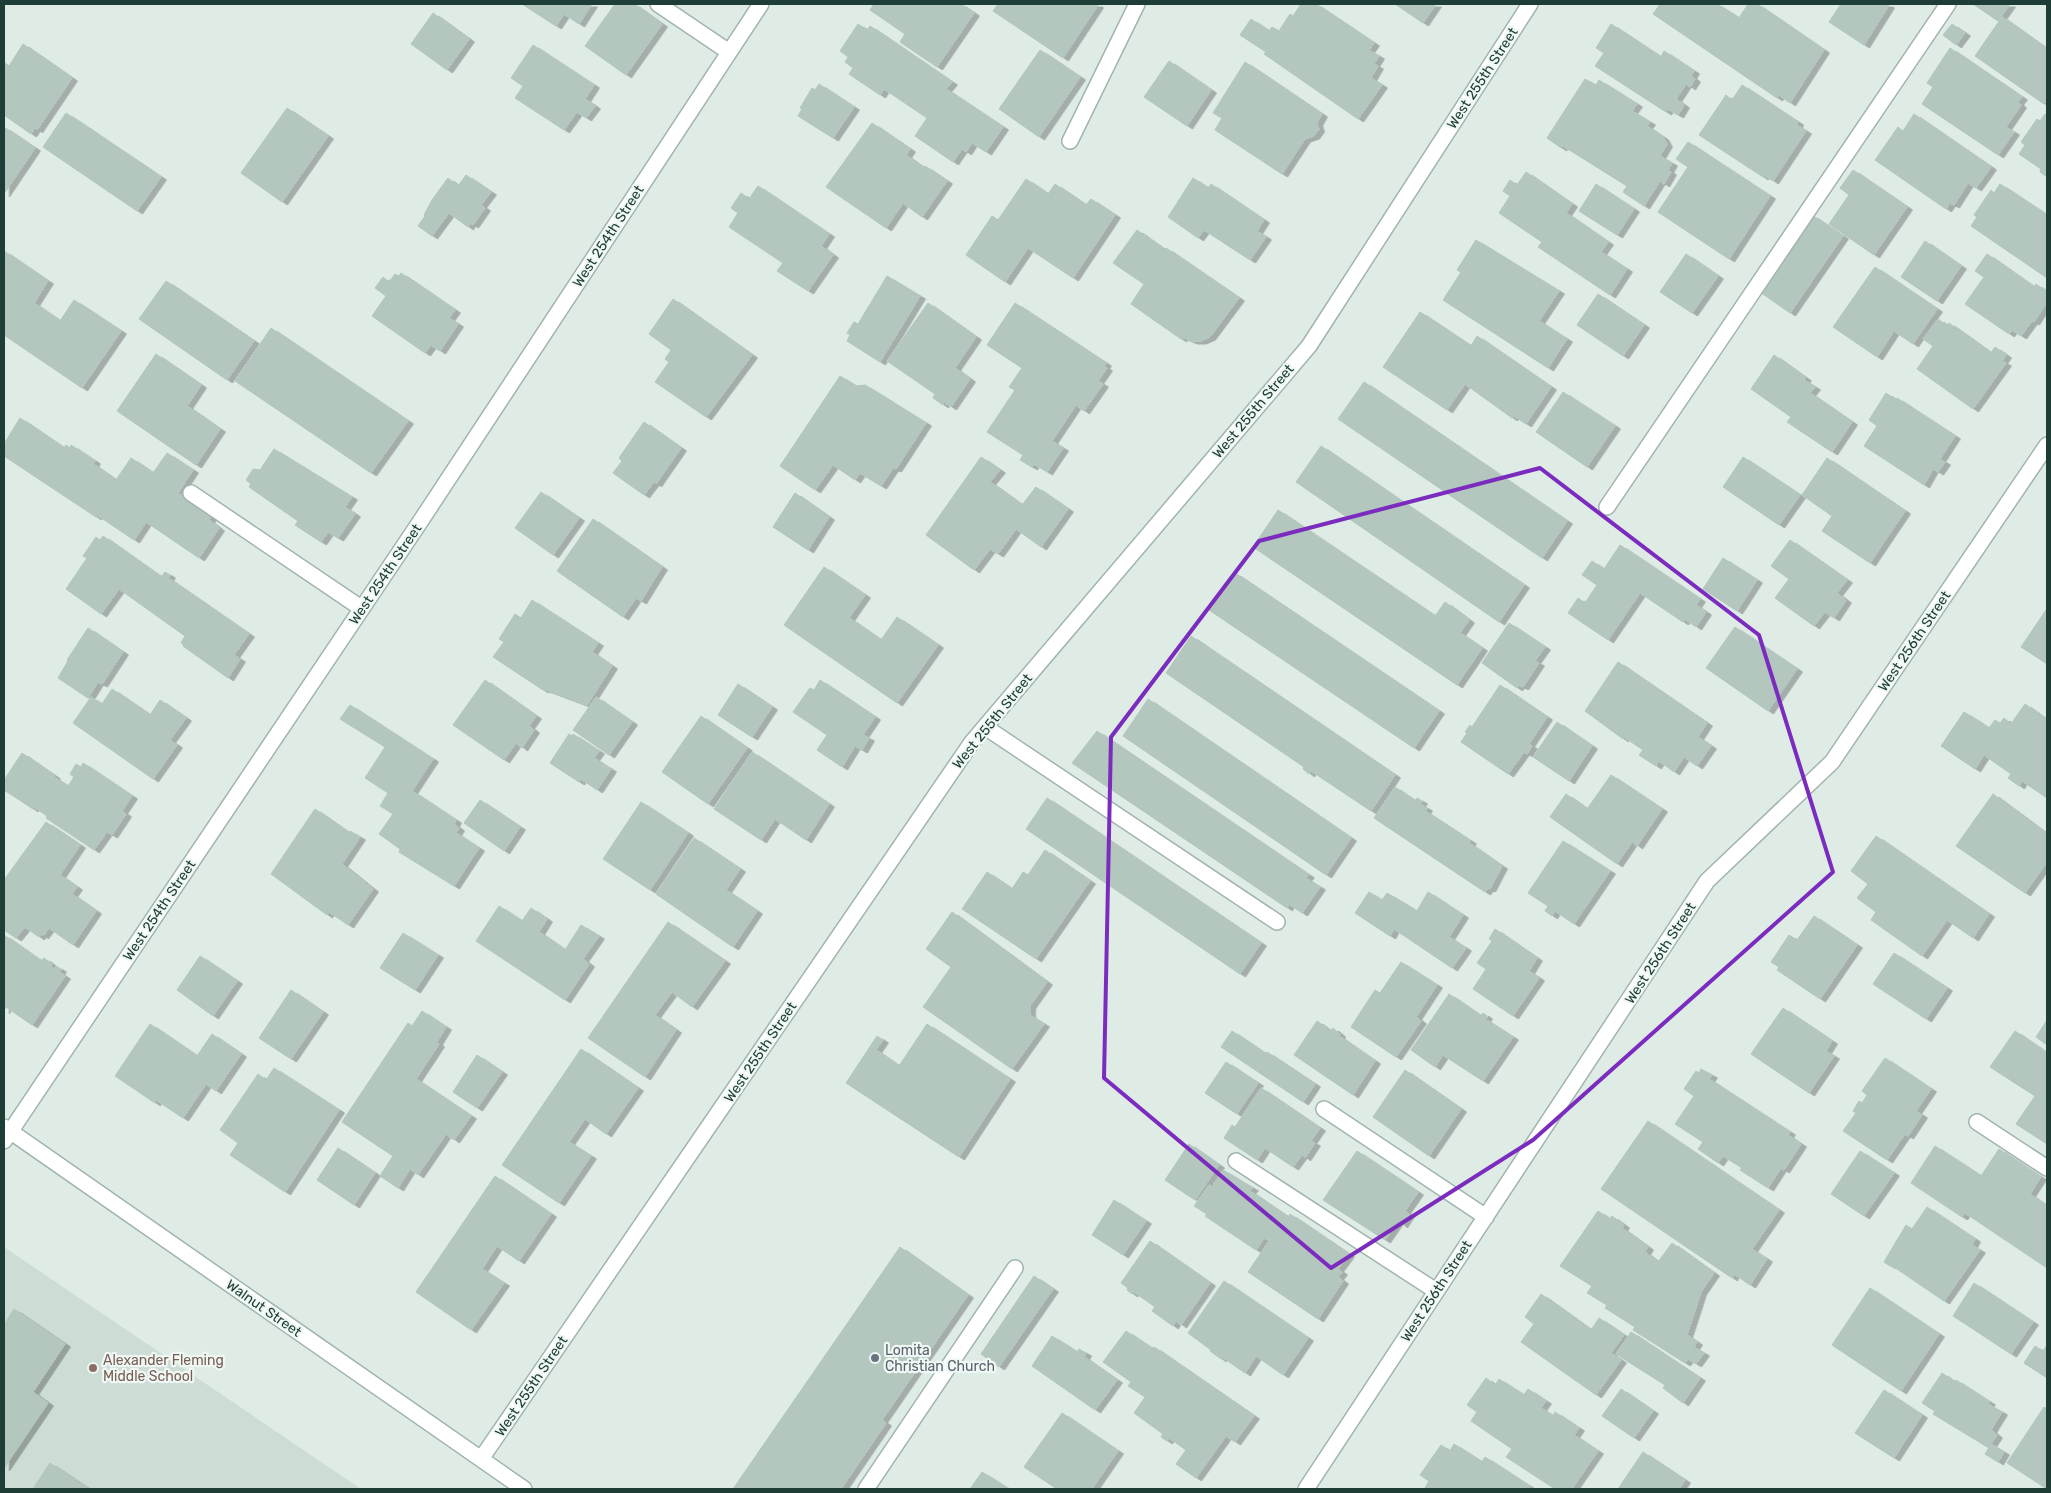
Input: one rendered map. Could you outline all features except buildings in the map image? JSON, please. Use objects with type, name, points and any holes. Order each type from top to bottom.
[{"type":"street","points":[[658,4],[729,52]]},
{"type":"street","name":"West 254th Street","points":[[6,1133],[361,608],[761,4]]},
{"type":"street","points":[[1070,141],[1137,4]]},
{"type":"street","name":"West 255th Street","points":[[481,1459],[972,742],[1309,346],[1530,4]]},
{"type":"street","points":[[1607,506],[1948,4]]},
{"type":"street","name":"West 256th Street","points":[[1306,1489],[1707,881],[1832,762],[2047,445]]},
{"type":"street","points":[[191,493],[361,608]]},
{"type":"street","points":[[985,726],[1065,782],[1277,922]]},
{"type":"street","points":[[1324,1109],[1486,1217]]},
{"type":"street","points":[[1977,1122],[2047,1168]]},
{"type":"street","name":"Walnut Street","points":[[6,1133],[524,1489]]},
{"type":"street","points":[[1236,1161],[1436,1291]]},
{"type":"street","points":[[866,1489],[1015,1268]]},
{"type":"highlighted area","points":[[1540,468],[1759,635],[1833,872],[1533,1140],[1331,1268],[1104,1078],[1111,737],[1259,541]]},
{"type":"shaded area","name":"Alexander Fleming Middle School","points":[[4,1247],[361,1489],[4,1489]]},
{"type":"place","name":"Lomita Christian Church","points":[[875,1358]]},
{"type":"place","name":"Alexander Fleming Middle School","points":[[93,1368]]}]
